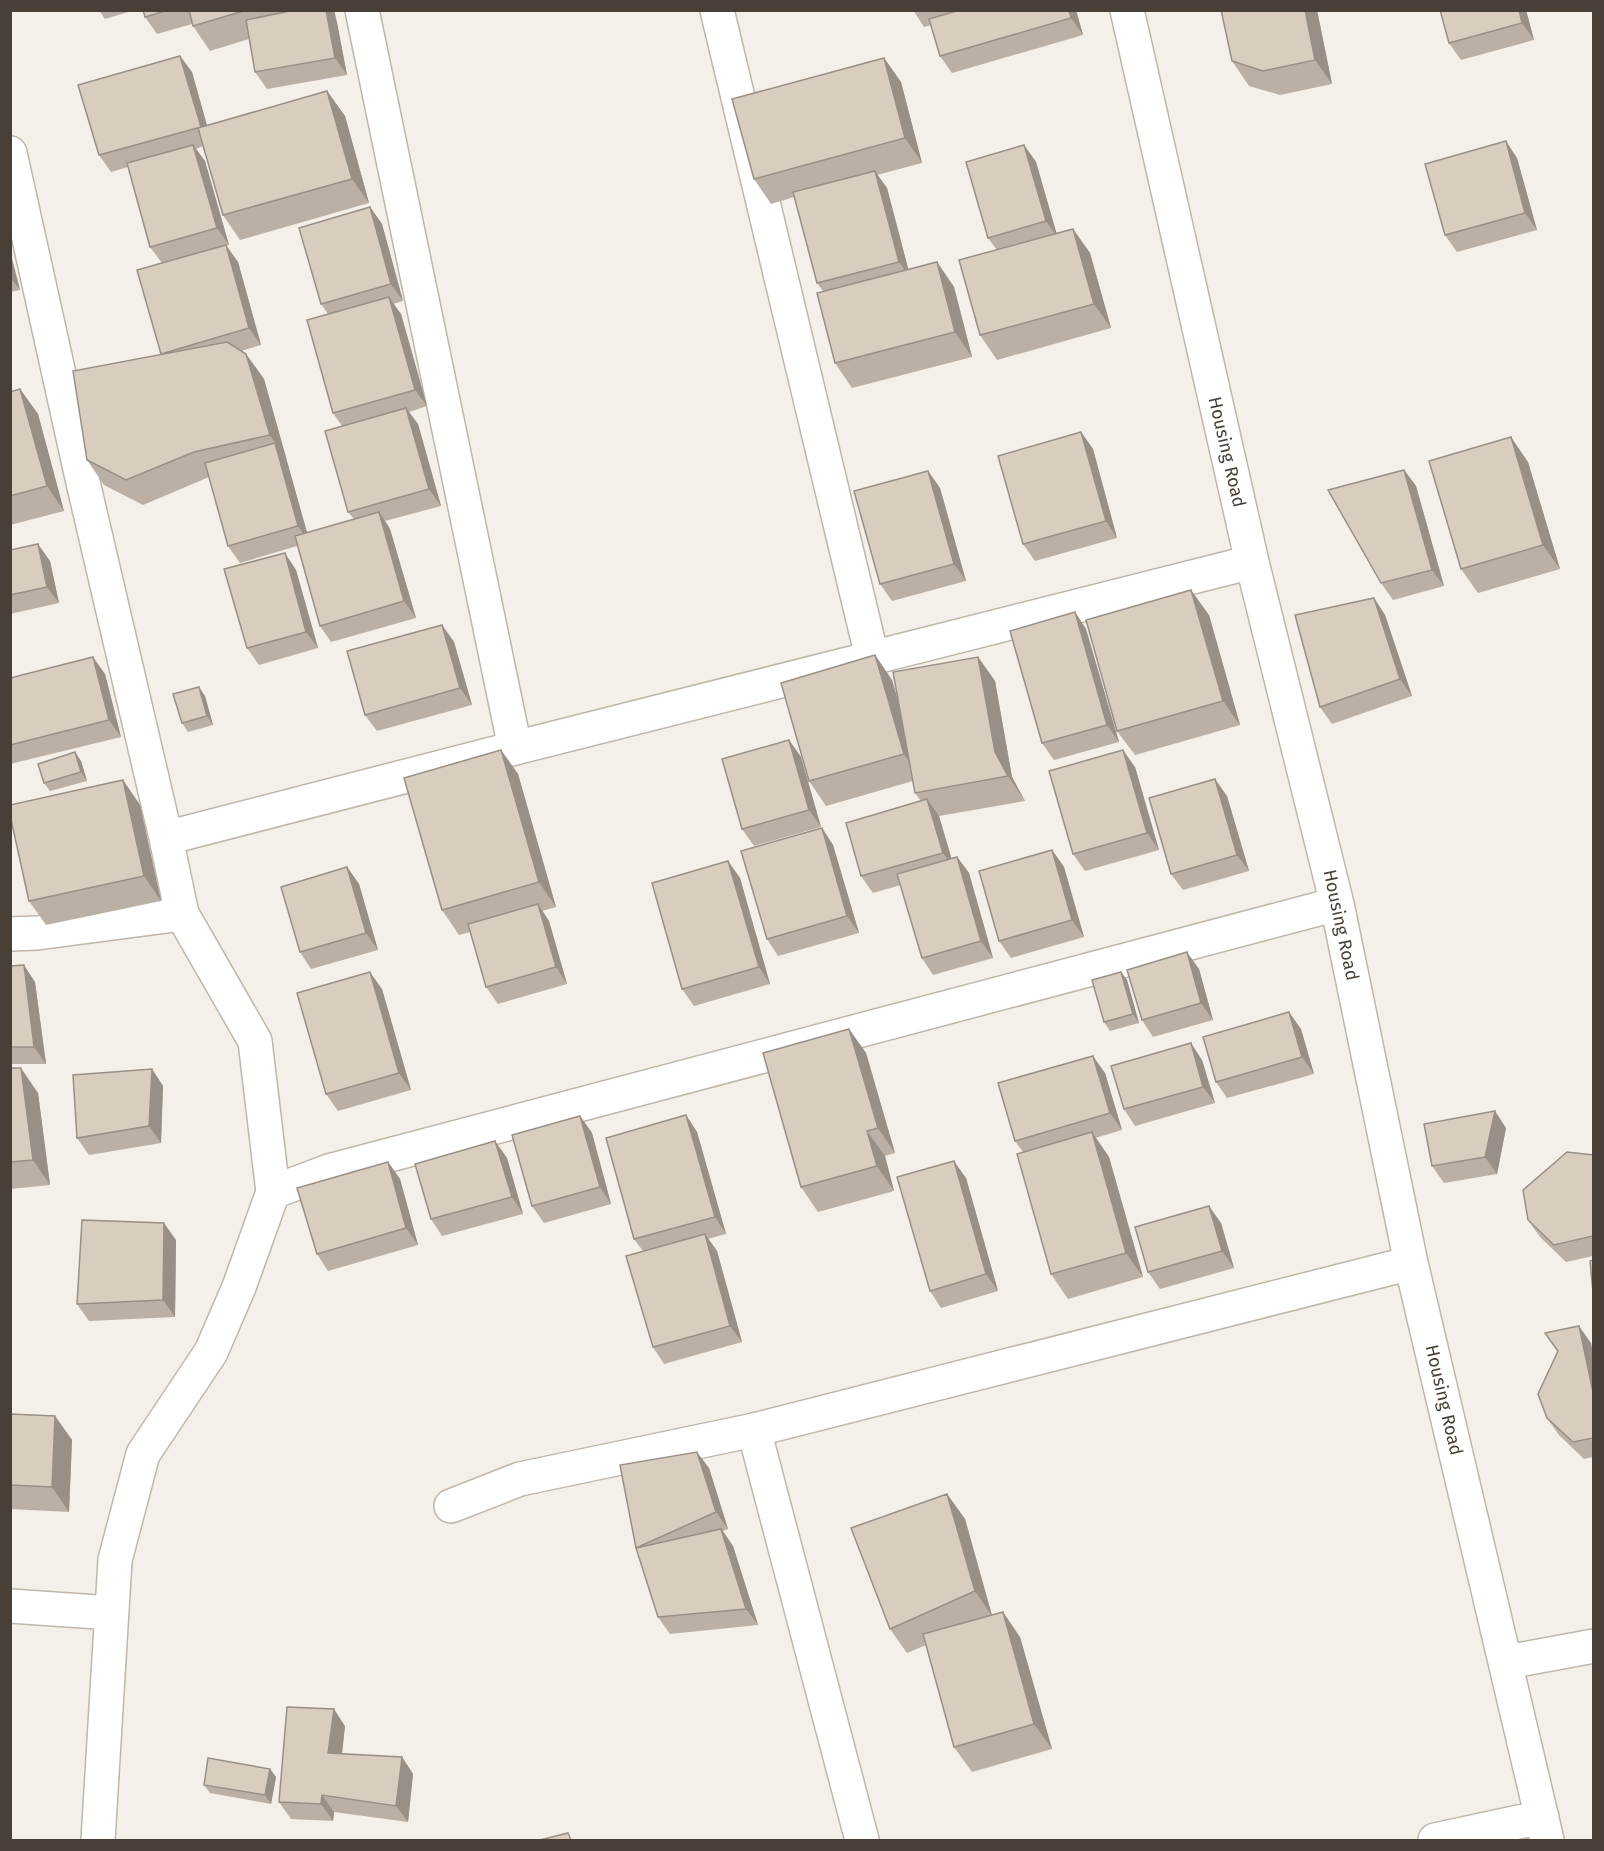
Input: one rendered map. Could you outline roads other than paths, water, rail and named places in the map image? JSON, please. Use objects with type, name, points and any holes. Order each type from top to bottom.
[{"type":"street","points":[[362,10],[515,748]]},
{"type":"street","points":[[717,10],[872,657]]},
{"type":"street","name":"Housing Road","points":[[1127,10],[1252,562],[1337,904],[1411,1263],[1545,1829]]},
{"type":"street","points":[[10,153],[182,914],[255,1041],[273,1192],[239,1287],[211,1352],[143,1454],[115,1560],[98,1840]]},
{"type":"street","points":[[166,838],[1252,562]]},
{"type":"street","points":[[273,1192],[340,1168],[1337,904]]},
{"type":"street","points":[[10,934],[58,931],[182,914]]},
{"type":"street","points":[[451,1506],[520,1479],[754,1430],[1411,1263]]},
{"type":"street","points":[[754,1430],[862,1840]]},
{"type":"street","points":[[10,1606],[112,1613]]},
{"type":"street","points":[[1507,1662],[1593,1646]]},
{"type":"street","points":[[1435,1840],[1545,1829]]}]
